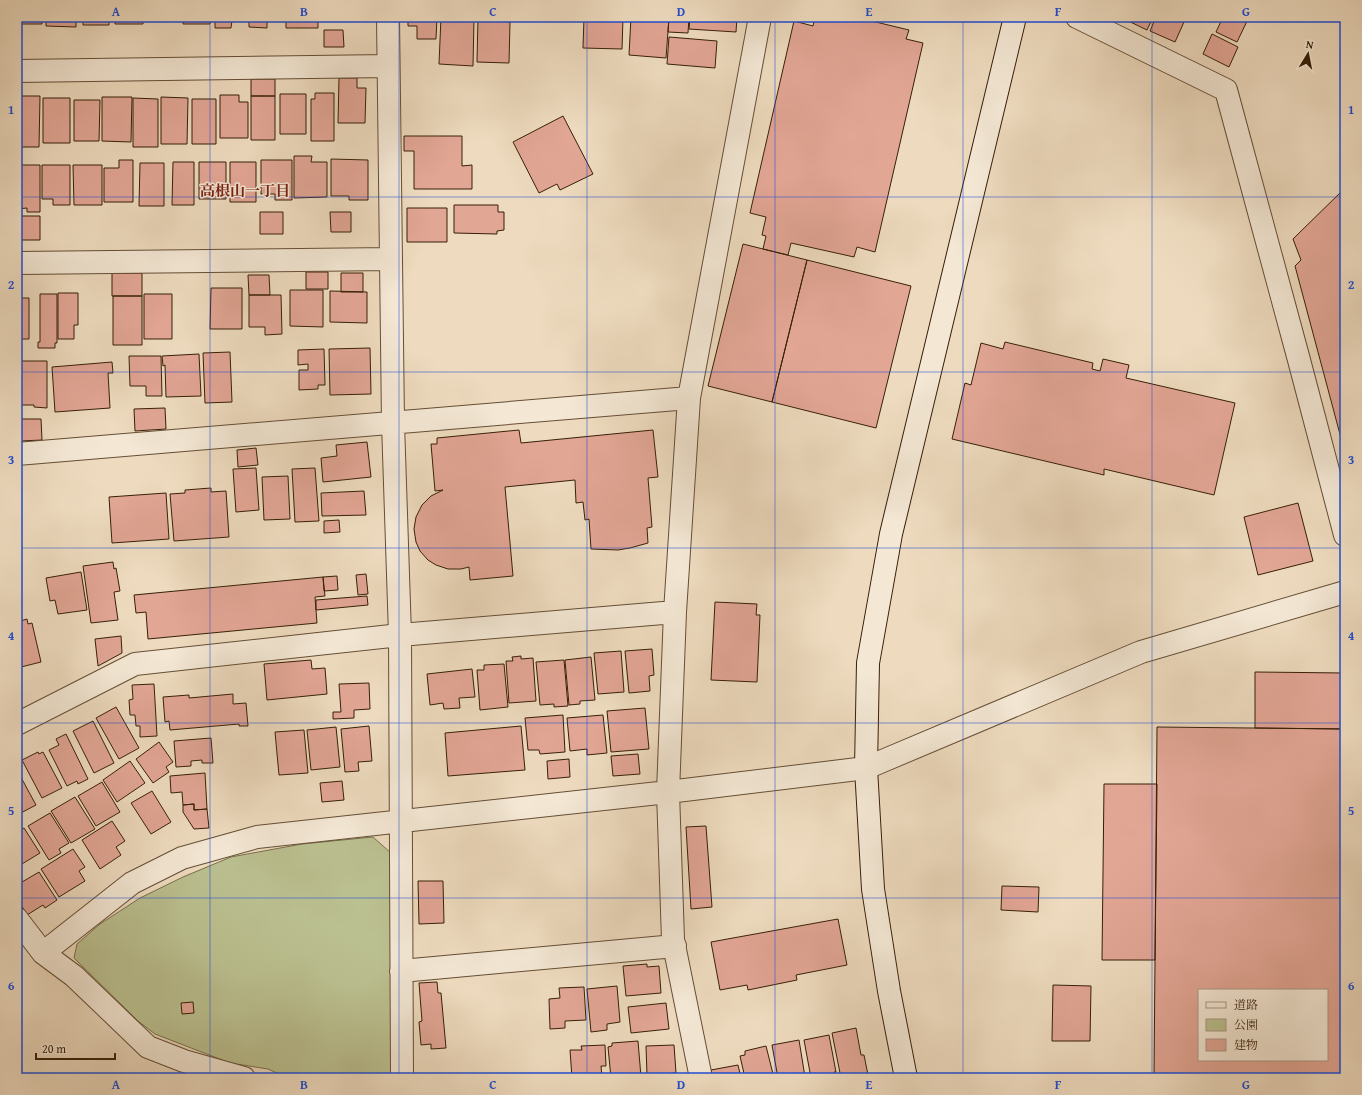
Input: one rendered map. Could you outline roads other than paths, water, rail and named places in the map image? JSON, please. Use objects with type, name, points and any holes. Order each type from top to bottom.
[{"type":"street","points":[[388,17],[393,423],[400,635],[402,1078]]},
{"type":"street","points":[[701,1078],[673,940],[668,792],[675,612],[689,398],[760,17]]},
{"type":"street","points":[[906,1078],[873,889],[866,768],[868,663],[891,534],[1015,17]]},
{"type":"street","points":[[1077,17],[1226,90],[1345,535]]},
{"type":"street","points":[[17,71],[388,66]]},
{"type":"street","points":[[17,263],[391,259]]},
{"type":"street","points":[[17,454],[689,398]]},
{"type":"street","points":[[43,953],[132,883],[182,858],[257,837],[668,792],[866,768],[1141,652],[1345,592]]},
{"type":"street","points":[[17,724],[136,664],[400,635],[675,612]]},
{"type":"street","points":[[17,919],[43,953],[74,976],[148,1047],[180,1069],[244,1078]]},
{"type":"street","points":[[401,971],[675,946]]},
{"type":"district","name":"高根山一丁目","points":[[245,190]]}]
